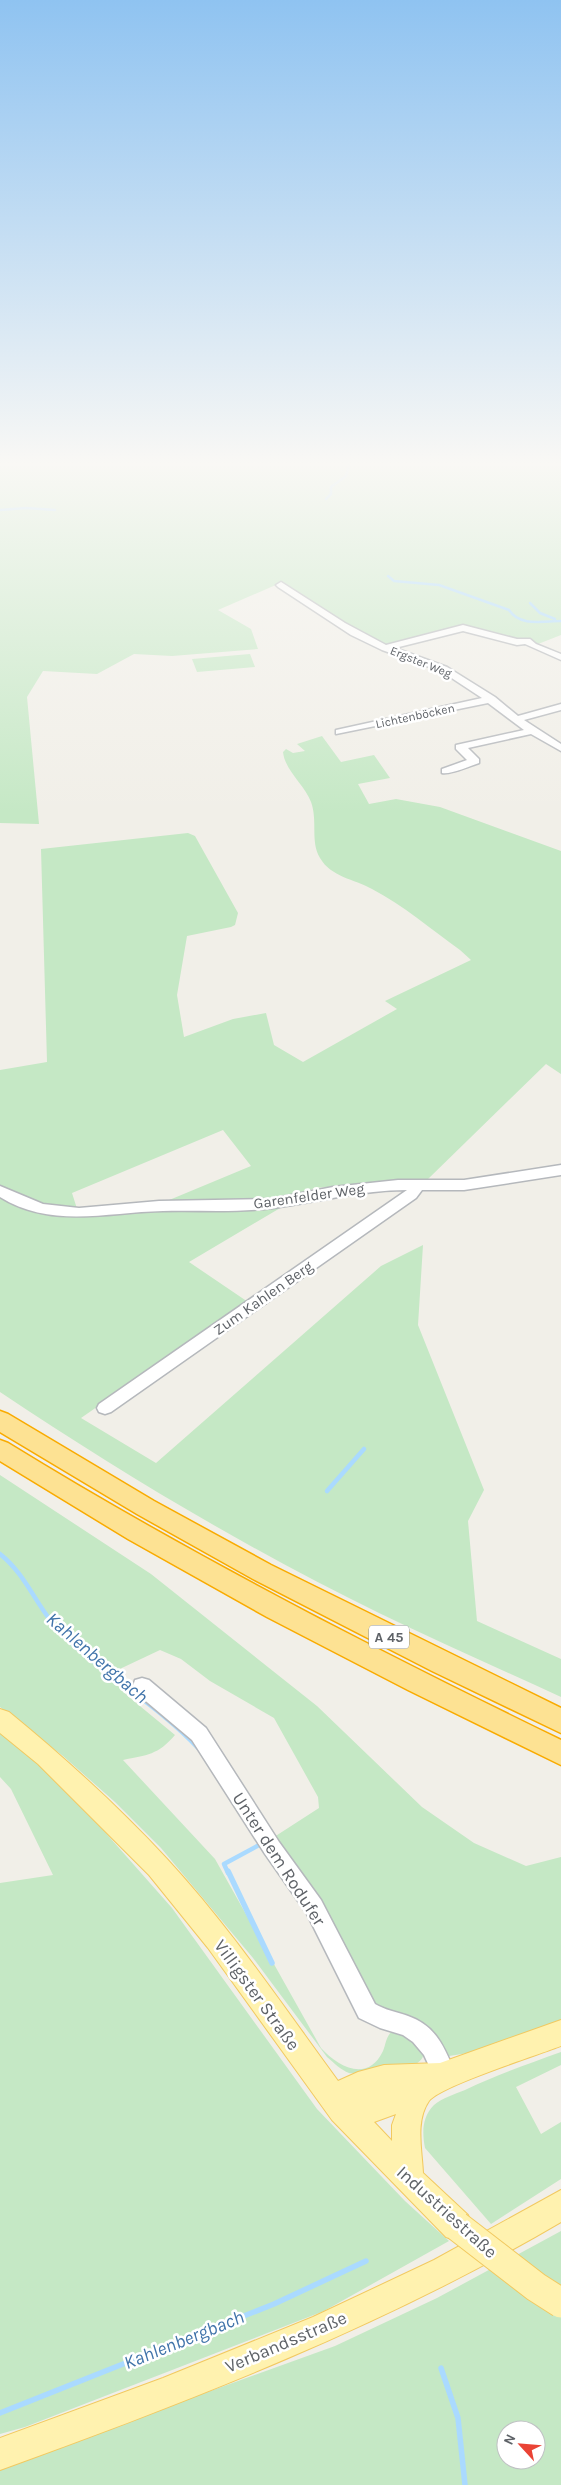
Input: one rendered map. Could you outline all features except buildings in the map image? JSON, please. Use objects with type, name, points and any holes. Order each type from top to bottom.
[{"type":"highway","name":"A 45","points":[[0,1420],[163,1519],[218,1549],[419,1652],[561,1721]]},
{"type":"highway","name":"A 45","points":[[0,1449],[117,1522],[184,1560],[421,1685],[561,1753]]},
{"type":"main road","name":"Villigster Straße","points":[[0,1719],[47,1757],[158,1867],[217,1939],[338,2105]]},
{"type":"main road","points":[[338,2105],[370,2109],[435,2081],[561,2033]]},
{"type":"main road","points":[[409,2180],[406,2125],[435,2081]]},
{"type":"main road","name":"Industriestraße","points":[[338,2105],[409,2180],[457,2226],[536,2287],[561,2303]]},
{"type":"main road","name":"Verbandsstraße","points":[[0,2454],[168,2392],[325,2328],[459,2262],[561,2205]]},
{"type":"street","name":"Ergster Weg","points":[[280,585],[322,613],[385,648],[442,668],[491,699],[532,731],[561,748]]},
{"type":"street","points":[[385,648],[463,628],[517,642],[527,641],[533,646],[561,657]]},
{"type":"street","name":"Lichtenböcken","points":[[340,732],[491,699]]},
{"type":"street","points":[[517,719],[561,707]]},
{"type":"street","points":[[446,771],[455,766],[475,761],[460,746],[532,731]]},
{"type":"street","name":"Garenfelder Weg","points":[[0,1191],[13,1199],[40,1209],[79,1213],[159,1206],[271,1204],[333,1192],[398,1185],[486,1183],[561,1170]]},
{"type":"street","name":"Zum Kahlen Berg","points":[[105,1408],[411,1195],[418,1186]]},
{"type":"street","name":"Unter dem Rodufer","points":[[142,1686],[199,1734],[272,1848],[314,1907],[367,2011],[375,2017],[413,2029],[422,2034],[435,2081]]},
{"type":"green space","points":[[0,581],[561,581],[561,635],[533,646],[527,641],[517,642],[469,628],[385,648],[278,584],[218,610],[251,629],[258,649],[172,656],[134,654],[97,674],[43,671],[27,697],[39,824],[0,823]]},
{"type":"green space","points":[[250,654],[255,667],[197,672],[192,659]]},
{"type":"green space","points":[[322,736],[341,762],[374,755],[390,778],[358,784],[369,804],[396,799],[440,807],[561,851],[561,1074],[546,1064],[427,1180],[314,1188],[189,1262],[248,1302],[81,1418],[156,1463],[381,1266],[423,1245],[418,1325],[484,1490],[468,1521],[477,1621],[561,1659],[561,1697],[379,1613],[282,1563],[139,1481],[0,1392],[0,1070],[47,1062],[41,849],[188,833],[195,836],[238,913],[235,925],[231,927],[187,936],[177,995],[184,1037],[233,1019],[266,1013],[274,1045],[303,1062],[397,1009],[385,1001],[471,960],[395,902],[372,889],[337,874],[320,858],[315,845],[314,816],[311,802],[287,765],[283,752],[286,749],[293,753],[305,751],[297,744]],"holes":[[[223,1130],[251,1166],[150,1208],[79,1215],[72,1193]]]},
{"type":"green space","points":[[0,1475],[151,1574],[317,1706],[422,1807],[474,1843],[526,1866],[561,1857],[561,2023],[475,2052],[449,2056],[441,2051],[429,2032],[420,2025],[384,2016],[370,2009],[319,1906],[299,1875],[271,1839],[319,1808],[318,1797],[274,1718],[210,1681],[181,1659],[160,1650],[107,1675],[129,1697],[175,1735],[163,1747],[152,1753],[123,1760],[215,1859],[321,2048],[344,2066],[361,2069],[369,2067],[377,2061],[389,2035],[393,2031],[403,2030],[413,2034],[421,2042],[424,2051],[421,2060],[414,2065],[361,2073],[346,2072],[327,2057],[253,1958],[161,1848],[115,1802],[63,1756],[0,1707]]},
{"type":"green space","points":[[0,1730],[26,1752],[104,1831],[172,1908],[317,2109],[405,2201],[449,2241],[324,2311],[25,2427],[0,2434],[0,1883],[53,1875],[11,1789],[0,1777]]},
{"type":"green space","points":[[561,2052],[561,2065],[516,2087],[541,2134],[561,2122],[561,2179],[491,2224],[425,2148],[423,2131],[427,2115],[434,2105],[445,2098]]},
{"type":"green space","points":[[561,2231],[561,2485],[0,2485],[0,2467],[335,2346],[437,2298]]},
{"type":"waterway","points":[[394,581],[439,585],[509,610],[519,619],[526,621],[561,621]]},
{"type":"waterway","points":[[530,603],[540,613],[555,619]]},
{"type":"waterway","points":[[327,1491],[364,1449]]},
{"type":"waterway","name":"Kahlenbergbach","points":[[0,1554],[26,1583],[54,1626],[63,1635],[96,1664],[166,1718],[198,1748]]},
{"type":"waterway","name":"Kahlenbergbach","points":[[228,1873],[224,1864],[261,1844]]},
{"type":"waterway","name":"Kahlenbergbach","points":[[228,1871],[272,1963]]},
{"type":"waterway","name":"Kahlenbergbach","points":[[0,2413],[274,2304],[366,2261]]},
{"type":"waterway","name":"Kahlenbergbach","points":[[441,2368],[458,2418],[465,2485]]}]
